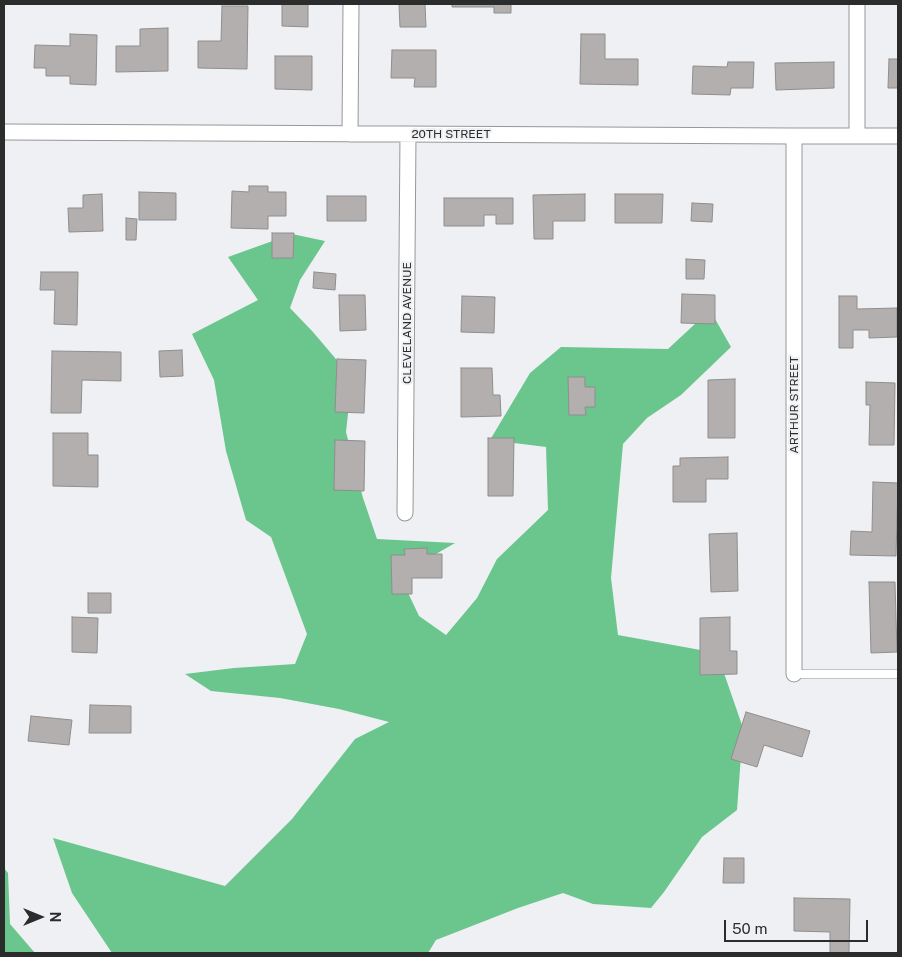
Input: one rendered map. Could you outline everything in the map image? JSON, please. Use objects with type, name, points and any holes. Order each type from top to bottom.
[{"type":"street","points":[[350,134],[351,4]]},
{"type":"street","points":[[857,4],[857,135]]},
{"type":"street","name":"20TH STREET","points":[[4,132],[898,136]]},
{"type":"street","name":"CLEVELAND AVENUE","points":[[405,513],[408,134]]},
{"type":"street","name":"ARTHUR STREET","points":[[794,136],[794,674]]},
{"type":"lane","points":[[794,674],[898,674]]},
{"type":"green space","points":[[292,234],[325,241],[300,280],[290,308],[352,378],[346,432],[363,498],[377,539],[455,543],[429,558],[401,578],[419,616],[446,635],[477,598],[497,559],[548,510],[546,447],[490,440],[530,373],[561,347],[668,349],[710,310],[731,347],[681,395],[647,418],[623,444],[611,578],[618,635],[717,653],[743,728],[737,810],[702,837],[651,908],[593,904],[563,893],[518,908],[436,940],[428,953],[112,953],[72,893],[53,838],[225,886],[292,819],[355,739],[389,722],[339,709],[280,698],[211,691],[185,674],[234,668],[295,664],[307,634],[271,537],[246,520],[226,451],[214,380],[192,334],[258,300],[228,257]]},
{"type":"green space","points":[[4,868],[8,873],[10,924],[35,953],[4,953]]},
{"type":"building","points":[[282,4],[308,4],[308,27],[282,26]]},
{"type":"building","points":[[399,4],[425,4],[426,27],[400,27]]},
{"type":"building","points":[[452,4],[511,4],[511,13],[494,13],[494,7],[452,7]]},
{"type":"building","points":[[222,6],[248,6],[247,69],[198,68],[198,41],[221,41]]},
{"type":"building","points":[[168,28],[168,71],[116,72],[116,46],[140,46],[140,29]]},
{"type":"building","points":[[70,34],[97,35],[96,85],[70,84],[70,76],[46,76],[46,68],[34,68],[35,45],[70,46]]},
{"type":"building","points":[[581,34],[605,34],[605,59],[638,59],[638,85],[580,84]]},
{"type":"building","points":[[392,50],[436,50],[436,87],[414,87],[415,78],[391,78]]},
{"type":"building","points":[[275,56],[312,56],[312,90],[275,89]]},
{"type":"building","points":[[889,59],[898,59],[898,88],[888,88]]},
{"type":"building","points":[[728,62],[754,62],[753,88],[731,88],[730,95],[692,94],[693,66],[727,67]]},
{"type":"building","points":[[834,62],[834,88],[776,90],[775,63]]},
{"type":"building","points":[[249,186],[268,186],[268,192],[286,192],[286,216],[268,216],[268,229],[231,228],[232,191],[249,192]]},
{"type":"building","points":[[139,192],[176,193],[176,220],[139,220]]},
{"type":"building","points":[[102,194],[103,231],[69,232],[68,208],[83,208],[83,195]]},
{"type":"building","points":[[585,194],[585,221],[553,221],[553,239],[534,239],[533,195]]},
{"type":"building","points":[[615,194],[663,194],[662,223],[615,223]]},
{"type":"building","points":[[327,196],[366,196],[366,221],[327,221]]},
{"type":"building","points":[[444,198],[513,198],[513,224],[496,224],[496,215],[484,215],[484,226],[444,226]]},
{"type":"building","points":[[692,203],[713,204],[712,222],[691,221]]},
{"type":"building","points":[[126,218],[137,219],[136,240],[126,240]]},
{"type":"building","points":[[272,233],[294,233],[293,258],[272,258]]},
{"type":"building","points":[[686,259],[705,260],[704,279],[686,279]]},
{"type":"building","points":[[41,272],[78,272],[77,325],[54,324],[55,290],[40,290]]},
{"type":"building","points":[[314,272],[336,274],[335,290],[313,288]]},
{"type":"building","points":[[682,294],[715,295],[715,324],[681,323]]},
{"type":"building","points":[[339,295],[365,295],[366,330],[340,331]]},
{"type":"building","points":[[462,296],[495,297],[494,333],[461,332]]},
{"type":"building","points":[[839,296],[857,296],[857,309],[897,308],[897,337],[869,338],[869,330],[853,330],[853,348],[839,348]]},
{"type":"building","points":[[182,350],[183,376],[160,377],[159,351]]},
{"type":"building","points":[[52,351],[121,352],[121,381],[82,380],[81,413],[51,413]]},
{"type":"building","points":[[337,359],[366,360],[364,413],[335,412]]},
{"type":"building","points":[[461,368],[492,368],[493,395],[500,395],[501,416],[461,417]]},
{"type":"building","points":[[568,377],[585,377],[585,387],[595,387],[595,407],[585,407],[586,415],[569,415]]},
{"type":"building","points":[[735,379],[735,438],[708,438],[708,380]]},
{"type":"building","points":[[866,382],[895,383],[894,445],[869,445],[870,405],[866,405]]},
{"type":"building","points":[[53,433],[88,433],[88,455],[98,455],[98,487],[53,486]]},
{"type":"building","points":[[488,438],[514,438],[513,496],[488,496]]},
{"type":"building","points":[[335,440],[365,441],[364,491],[334,490]]},
{"type":"building","points":[[728,457],[728,479],[706,479],[706,502],[673,502],[673,466],[680,466],[680,458]]},
{"type":"building","points":[[873,482],[898,483],[896,556],[850,555],[851,531],[872,532]]},
{"type":"building","points":[[737,533],[738,591],[711,592],[709,534]]},
{"type":"building","points":[[427,548],[427,554],[442,554],[442,578],[412,578],[412,594],[392,594],[391,555],[405,555],[404,549]]},
{"type":"building","points":[[869,582],[895,582],[897,652],[871,653]]},
{"type":"building","points":[[88,593],[111,593],[111,613],[88,613]]},
{"type":"building","points":[[72,617],[98,618],[97,653],[72,652]]},
{"type":"building","points":[[730,617],[730,651],[737,651],[737,674],[700,675],[700,618]]},
{"type":"building","points":[[90,705],[131,706],[131,733],[89,733]]},
{"type":"building","points":[[746,712],[810,731],[802,757],[764,745],[757,767],[731,759]]},
{"type":"building","points":[[31,716],[72,720],[69,745],[28,741]]},
{"type":"building","points":[[724,858],[744,858],[744,883],[723,883]]},
{"type":"building","points":[[794,898],[850,899],[849,953],[830,953],[830,932],[794,931]]}]
